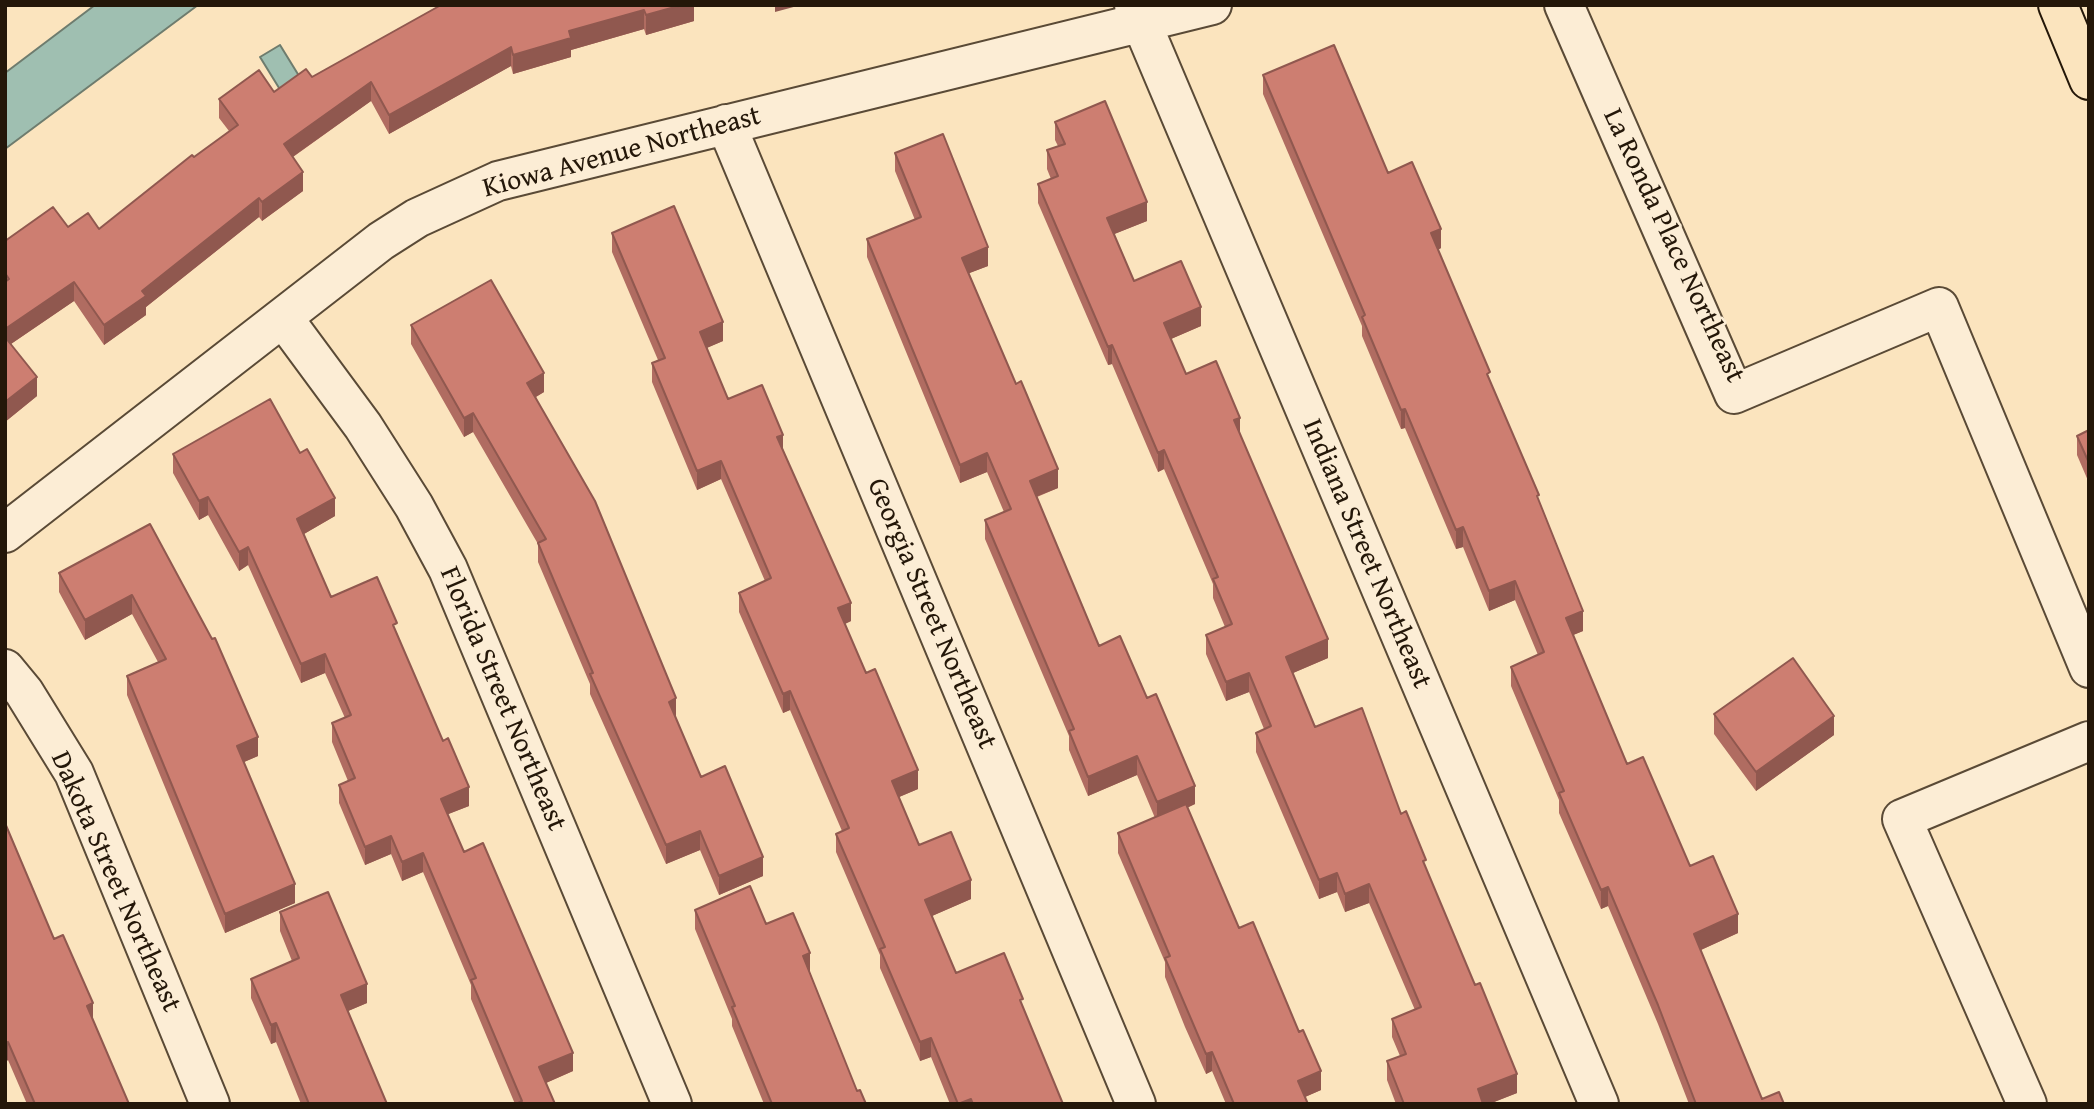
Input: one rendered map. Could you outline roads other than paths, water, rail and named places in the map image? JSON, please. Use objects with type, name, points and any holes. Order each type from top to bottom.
[{"type":"main road","points":[[2058,5],[2089,80]]},
{"type":"street","name":"Kiowa Avenue Northeast","points":[[5,533],[390,236],[417,218],[498,181],[726,124],[1137,14],[1212,5]]},
{"type":"street","name":"La Ronda Place Northeast","points":[[1564,5],[1734,394],[1939,307],[2089,668]]},
{"type":"street","name":"Indiana Street Northeast","points":[[1137,14],[1599,1104]]},
{"type":"street","name":"Georgia Street Northeast","points":[[726,124],[1136,1104]]},
{"type":"street","name":"Florida Street Northeast","points":[[284,319],[363,426],[414,506],[448,569],[672,1104]]},
{"type":"street","name":"Dakota Street Northeast","points":[[5,669],[24,692],[74,773],[210,1104]]},
{"type":"street","points":[[2027,1104],[1902,819],[2089,741]]}]
